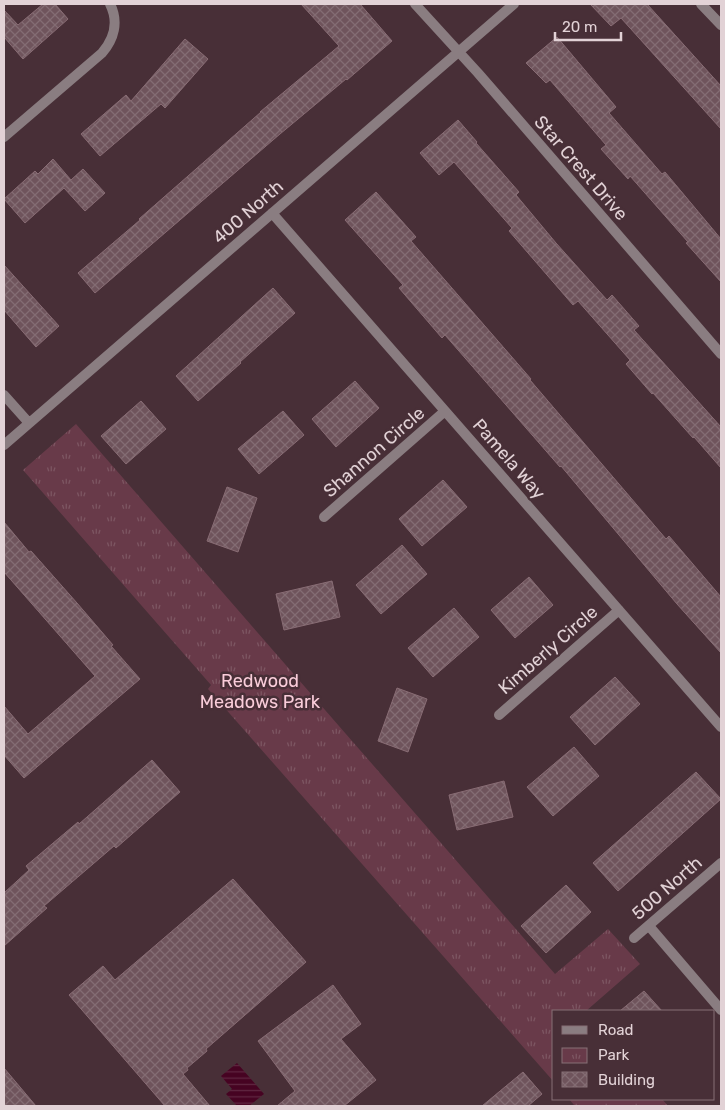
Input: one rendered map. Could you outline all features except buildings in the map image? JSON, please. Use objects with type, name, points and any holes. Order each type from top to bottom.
[{"type":"street","points":[[4,137],[108,46],[115,21],[114,12],[110,4]]},
{"type":"street","name":"Star Crest Drive","points":[[415,4],[721,354]]},
{"type":"street","name":"400 North","points":[[4,445],[514,4]]},
{"type":"street","points":[[701,4],[721,25]]},
{"type":"street","name":"Pamela Way","points":[[272,213],[721,727]]},
{"type":"street","points":[[4,395],[29,424]]},
{"type":"street","name":"Shannon Circle","points":[[324,517],[445,411]]},
{"type":"street","name":"Kimberly Circle","points":[[499,715],[619,610]]},
{"type":"street","name":"500 North","points":[[634,938],[721,863]]},
{"type":"street","points":[[649,926],[721,1010]]},
{"type":"green space","name":"Redwood Meadows Park","points":[[76,424],[555,974],[608,929],[640,964],[587,1010],[552,1010],[552,1080],[208,689],[211,685],[23,470]]},
{"type":"green space","points":[[570,1100],[663,1100],[668,1106],[591,1106],[574,1105]]},
{"type":"shaded area","points":[[237,1063],[264,1094],[249,1106],[237,1106],[226,1094],[232,1089],[221,1076]]}]
